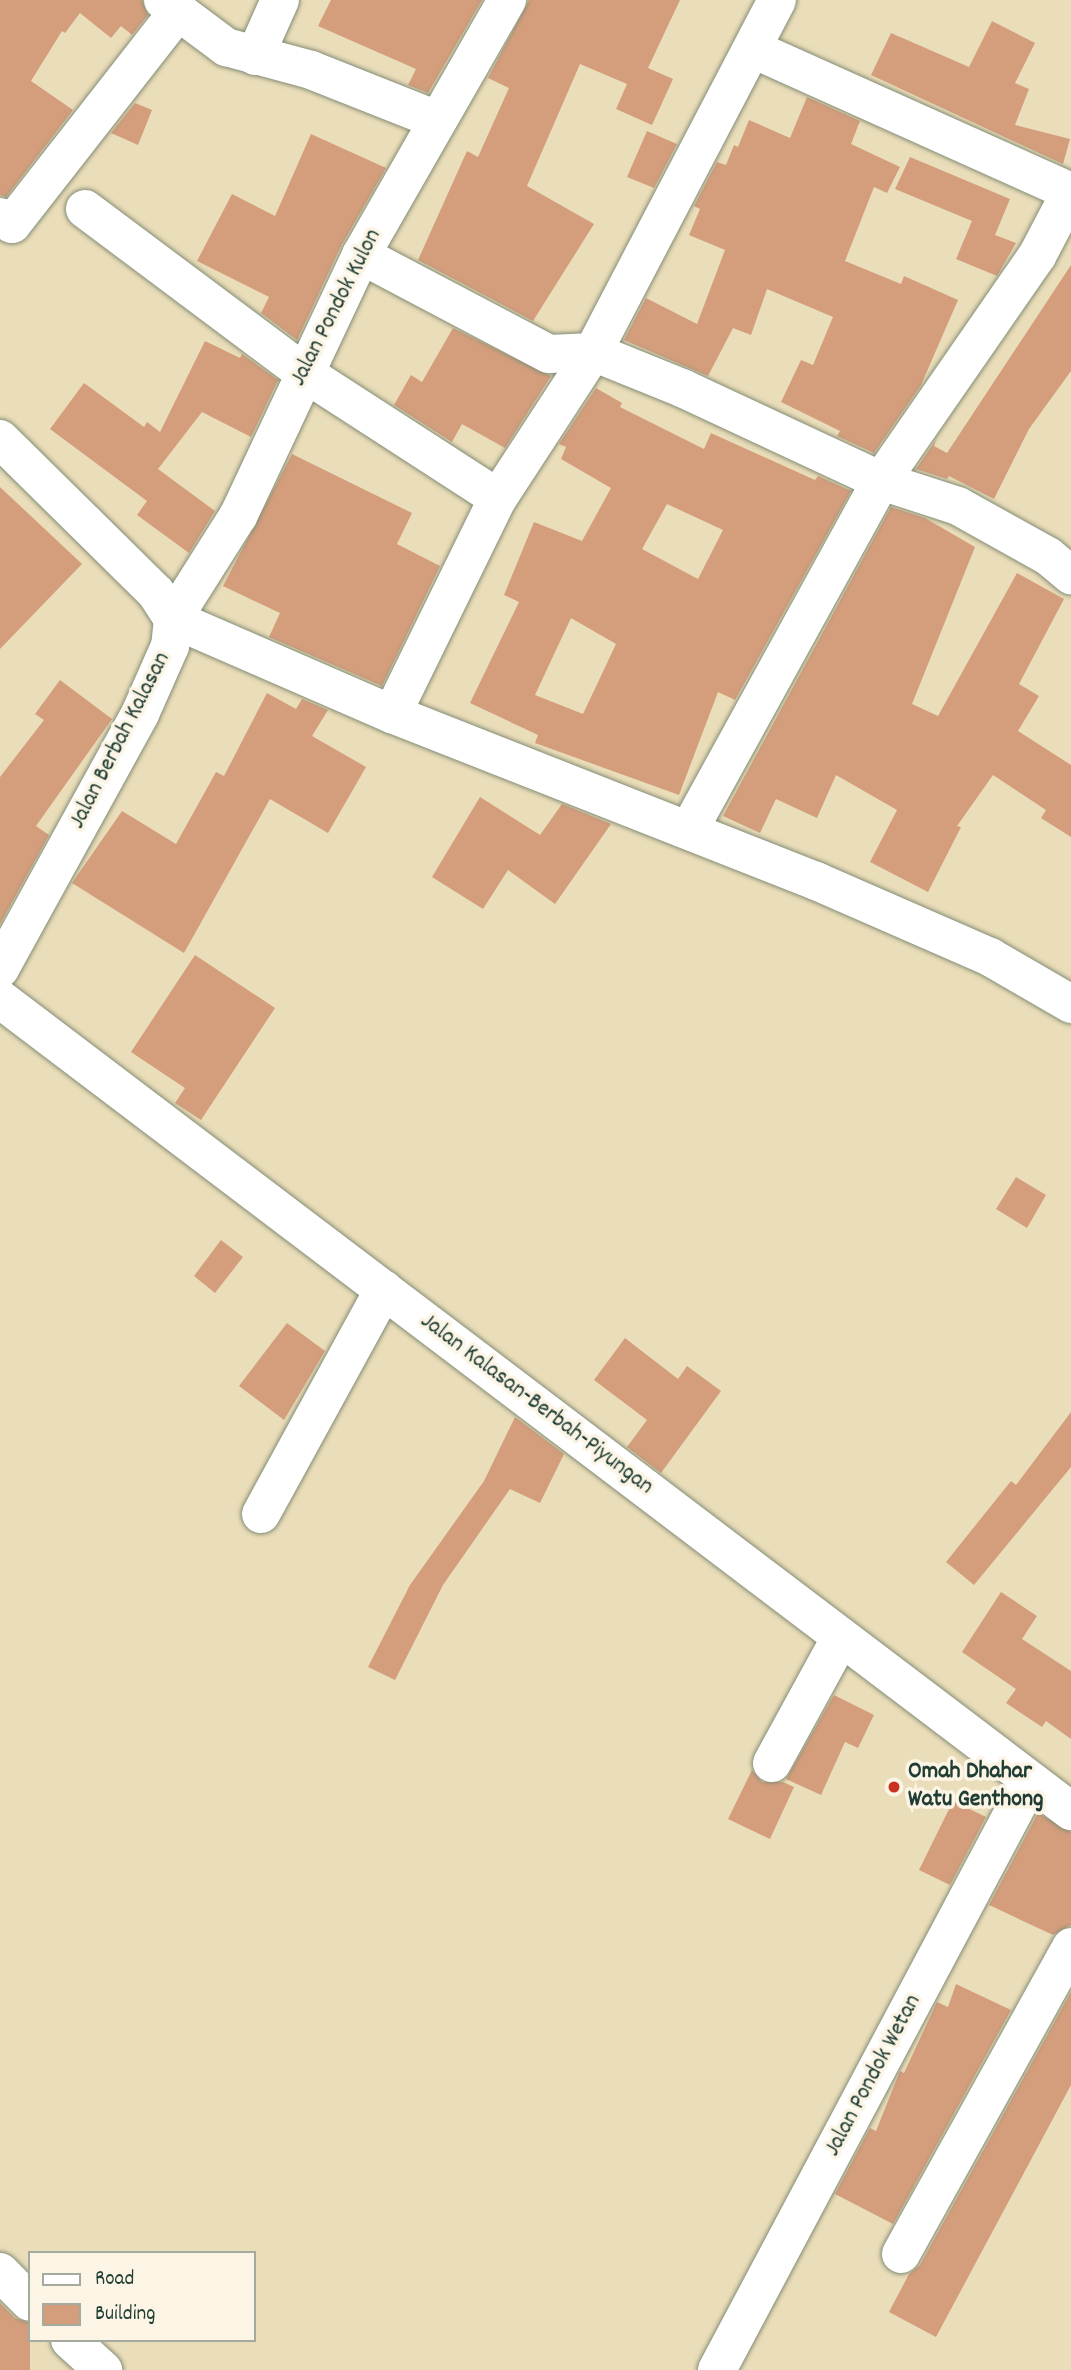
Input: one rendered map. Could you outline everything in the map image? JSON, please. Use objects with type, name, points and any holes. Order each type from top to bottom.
[{"type":"street","points":[[255,56],[280,0]]},
{"type":"street","name":"Jalan Pondok Kulon","points":[[173,619],[238,516],[360,255],[507,0]]},
{"type":"street","points":[[392,714],[498,498],[593,352],[778,0]]},
{"type":"street","points":[[0,217],[12,224],[170,6],[226,47],[311,70],[437,120]]},
{"type":"street","points":[[690,828],[881,481],[1037,257],[1071,192],[753,49]]},
{"type":"street","points":[[85,209],[303,372],[498,498]]},
{"type":"street","points":[[360,255],[550,354],[593,352],[682,388],[881,481],[995,523],[1071,575]]},
{"type":"street","name":"Jalan Berbah Kalasan","points":[[0,439],[156,593],[173,619],[170,646],[140,714],[0,969]]},
{"type":"street","points":[[173,619],[392,714],[690,828],[990,957],[1071,1004]]},
{"type":"street","name":"Jalan Kalasan-Berbah-Piyungan","points":[[0,999],[1071,1811]]},
{"type":"street","points":[[261,1514],[384,1289]]},
{"type":"street","points":[[772,1763],[841,1639]]},
{"type":"street","name":"Jalan Pondok Wetan","points":[[717,2370],[1030,1781]]},
{"type":"street","points":[[901,2254],[1071,1947]]},
{"type":"street","points":[[0,2272],[28,2300]]},
{"type":"street","points":[[72,2342],[103,2370]]},
{"type":"building","points":[[0,0],[142,0],[148,15],[132,35],[121,26],[111,38],[80,13],[65,33],[62,31],[31,81],[73,110],[6,197],[0,195]]},
{"type":"building","points":[[331,0],[482,0],[428,93],[408,85],[416,69],[318,26]]},
{"type":"building","points":[[529,0],[680,0],[648,68],[673,79],[652,125],[616,109],[627,84],[580,64],[527,186],[594,224],[533,321],[418,260],[467,151],[478,157],[509,88],[488,78]]},
{"type":"building","points":[[992,21],[1035,43],[1015,83],[1029,89],[1015,125],[1070,139],[1063,164],[871,75],[891,33],[969,67]]},
{"type":"building","points":[[807,97],[860,121],[851,144],[900,167],[887,193],[874,187],[845,261],[901,284],[904,276],[958,300],[921,385],[874,453],[837,436],[840,431],[781,402],[801,360],[813,365],[833,317],[767,289],[751,335],[733,328],[708,376],[624,340],[646,298],[697,324],[725,250],[689,235],[700,209],[694,206],[717,162],[726,165],[734,145],[738,147],[749,120],[790,138]]},
{"type":"building","points":[[135,103],[152,110],[138,145],[111,133]]},
{"type":"building","points":[[647,131],[677,144],[654,188],[627,177]]},
{"type":"building","points":[[311,134],[386,168],[341,246],[297,340],[261,313],[269,297],[197,261],[232,194],[275,216]]},
{"type":"building","points":[[910,157],[1010,199],[995,235],[1016,243],[997,276],[956,259],[972,221],[895,189]]},
{"type":"building","points":[[1071,265],[1071,371],[1029,429],[994,499],[949,476],[947,479],[916,469],[936,440],[934,446],[947,453]]},
{"type":"building","points":[[453,328],[551,376],[505,448],[462,424],[452,442],[394,405],[411,375],[422,382]]},
{"type":"building","points":[[205,341],[240,358],[242,354],[278,380],[251,437],[202,412],[158,469],[215,511],[189,553],[137,515],[147,501],[50,429],[84,383],[144,427],[147,422],[160,432]]},
{"type":"building","points":[[596,388],[622,403],[620,407],[704,449],[711,433],[815,480],[818,476],[851,491],[735,700],[718,692],[679,795],[535,743],[538,735],[470,703],[519,602],[504,595],[534,522],[582,541],[611,488],[561,459],[566,447],[559,444]],"holes":[[[667,504],[723,530],[698,579],[642,549]],[[571,618],[616,644],[583,714],[535,695]]]},
{"type":"building","points":[[292,454],[412,513],[397,544],[440,566],[382,686],[269,637],[280,613],[223,586]]},
{"type":"building","points":[[0,487],[82,564],[0,649]]},
{"type":"building","points":[[891,507],[925,518],[975,547],[912,704],[938,716],[1017,573],[1064,599],[1019,684],[1039,696],[1018,731],[1071,765],[1071,837],[1041,818],[1046,810],[993,775],[957,826],[961,827],[928,892],[870,862],[897,810],[836,775],[817,818],[776,799],[760,833],[723,816]]},
{"type":"building","points":[[60,680],[112,719],[36,826],[49,835],[0,924],[0,777],[44,720],[35,714]]},
{"type":"building","points":[[267,693],[296,709],[302,699],[328,710],[312,736],[366,767],[328,833],[270,799],[184,953],[72,883],[122,811],[176,844],[216,772],[224,776]]},
{"type":"building","points":[[480,797],[540,835],[562,804],[611,824],[555,904],[508,870],[483,909],[432,877]]},
{"type":"building","points":[[195,955],[275,1008],[201,1120],[175,1103],[185,1088],[131,1052]]},
{"type":"building","points":[[1016,1177],[1046,1195],[1027,1228],[996,1209]]},
{"type":"building","points":[[221,1240],[243,1257],[215,1293],[194,1276]]},
{"type":"building","points":[[287,1323],[325,1351],[284,1420],[239,1386]]},
{"type":"building","points":[[625,1338],[678,1379],[687,1366],[721,1391],[661,1473],[627,1447],[647,1420],[594,1380]]},
{"type":"building","points":[[1071,1412],[1071,1467],[974,1585],[946,1562],[1011,1481],[1016,1485]]},
{"type":"building","points":[[515,1417],[564,1454],[540,1503],[510,1489],[443,1585],[395,1680],[368,1667],[410,1585],[484,1481]]},
{"type":"building","points":[[1001,1592],[1037,1616],[1022,1639],[1071,1671],[1071,1739],[1046,1721],[1042,1727],[1006,1703],[1016,1689],[962,1652]]},
{"type":"building","points":[[834,1695],[874,1715],[858,1748],[845,1742],[821,1795],[786,1779]]},
{"type":"building","points":[[752,1770],[762,1782],[783,1782],[794,1787],[770,1839],[728,1819]]},
{"type":"building","points":[[953,1801],[986,1817],[950,1885],[919,1870]]},
{"type":"building","points":[[1038,1813],[1071,1832],[1071,1925],[1053,1935],[989,1905]]},
{"type":"building","points":[[956,1984],[1011,2010],[893,2224],[835,2194],[870,2128],[876,2131],[900,2071],[904,2073],[937,2002],[948,2007]]},
{"type":"building","points":[[1071,1992],[1071,2085],[936,2337],[889,2312],[909,2274],[920,2265]]},
{"type":"building","points":[[0,2303],[15,2318],[28,2322],[30,2370],[0,2370]]},
{"type":"place","name":"Omah Dhahar Watu Genthong","points":[[894,1787]]}]
